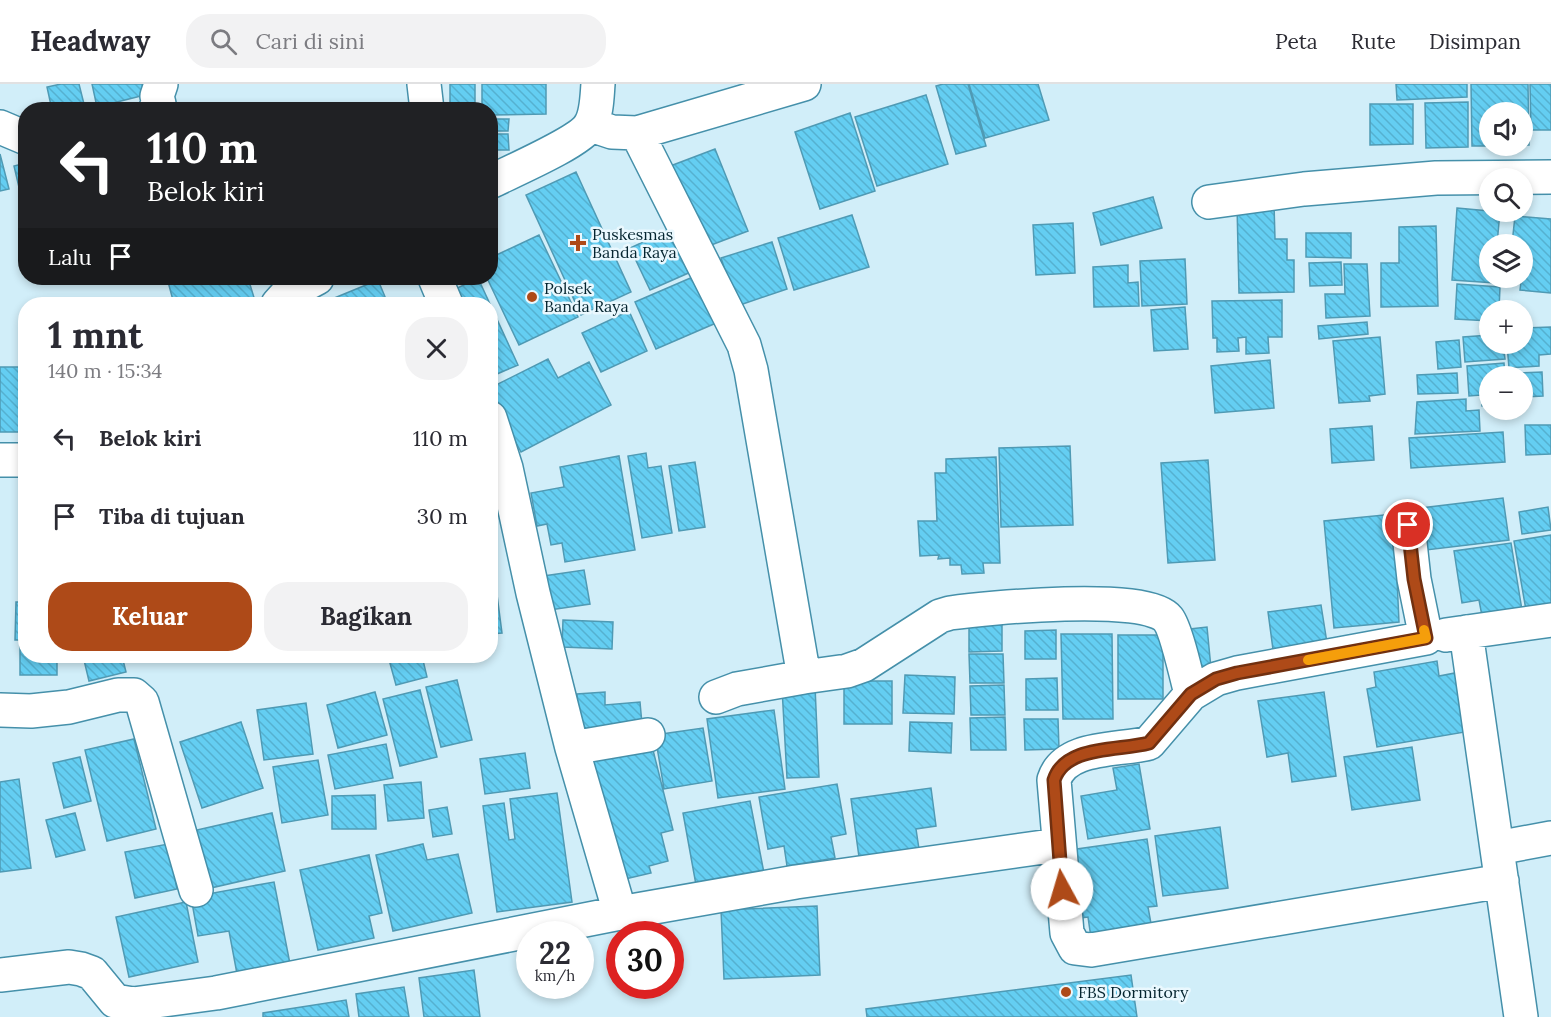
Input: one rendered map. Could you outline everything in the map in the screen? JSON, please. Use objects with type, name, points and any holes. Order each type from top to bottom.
[{"type":"street","points":[[158,102],[157,96],[161,84]]},
{"type":"street","points":[[424,84],[426,102]]},
{"type":"street","points":[[498,178],[578,137],[591,124],[596,109],[598,84]]},
{"type":"street","points":[[591,124],[612,132],[637,133],[804,84]]},
{"type":"street","points":[[0,127],[18,135]]},
{"type":"street","points":[[637,133],[744,345],[751,370],[804,677]]},
{"type":"street","points":[[1209,202],[1304,189],[1436,178],[1551,177]]},
{"type":"street","points":[[284,297],[304,285]]},
{"type":"street","points":[[498,443],[506,468],[572,747],[620,913]]},
{"type":"street","points":[[0,460],[18,460]]},
{"type":"street","points":[[1408,525],[1414,579],[1426,638]]},
{"type":"street","points":[[716,697],[737,689],[847,671],[864,665],[939,616],[950,613],[1055,604],[1112,605],[1159,611],[1169,619],[1191,694]]},
{"type":"street","points":[[1502,881],[1091,950],[1078,949],[1071,944],[1067,933],[1054,780],[1058,768],[1067,760],[1088,753],[1149,743],[1191,694],[1216,679],[1237,673],[1426,638],[1551,620]]},
{"type":"street","points":[[1466,632],[1521,1017]]},
{"type":"street","points":[[0,710],[31,711],[69,707],[118,695],[134,695],[142,702],[196,890]]},
{"type":"street","points":[[572,747],[648,735]]},
{"type":"street","points":[[1497,848],[1551,838]]},
{"type":"street","points":[[0,975],[69,968],[81,969],[92,973],[115,1001],[123,1004],[217,1005],[620,913],[796,882],[1058,844]]},
{"type":"building","points":[[79,84],[84,102],[50,102],[47,87]]},
{"type":"building","points":[[92,84],[142,84],[145,95],[117,102],[96,102]]},
{"type":"building","points":[[450,84],[475,84],[475,102],[450,102]]},
{"type":"building","points":[[482,84],[546,84],[546,114],[498,115],[498,102],[482,102]]},
{"type":"building","points":[[968,84],[986,146],[956,154],[936,86]]},
{"type":"building","points":[[969,84],[1038,84],[1049,120],[985,138]]},
{"type":"building","points":[[1396,84],[1467,84],[1467,97],[1397,100]]},
{"type":"building","points":[[1471,84],[1528,84],[1528,102],[1479,102],[1479,146],[1472,146]]},
{"type":"building","points":[[1530,84],[1551,84],[1551,130],[1533,130],[1533,102],[1530,102]]},
{"type":"building","points":[[926,95],[948,164],[877,186],[855,117]]},
{"type":"building","points":[[1468,102],[1468,147],[1426,148],[1425,103]]},
{"type":"building","points":[[1370,104],[1413,104],[1413,144],[1370,145]]},
{"type":"building","points":[[850,113],[875,191],[820,209],[795,132]]},
{"type":"building","points":[[498,119],[509,119],[508,131],[498,131]]},
{"type":"building","points":[[498,134],[508,134],[509,150],[498,150]]},
{"type":"building","points":[[715,149],[748,231],[698,250],[665,168]]},
{"type":"building","points":[[0,154],[9,189],[0,191]]},
{"type":"building","points":[[18,165],[18,183],[14,166]]},
{"type":"building","name":"Puskesmas Banda Raya","points":[[576,172],[631,292],[581,315],[526,195]]},
{"type":"building","points":[[1153,197],[1162,228],[1101,245],[1093,213]]},
{"type":"building","points":[[1274,204],[1275,239],[1287,239],[1287,260],[1294,260],[1294,292],[1239,293],[1237,205]]},
{"type":"building","points":[[1457,208],[1479,210],[1479,222],[1499,222],[1498,234],[1479,234],[1479,282],[1452,280]]},
{"type":"building","points":[[852,215],[869,267],[794,290],[778,238]]},
{"type":"building","points":[[1533,218],[1551,219],[1551,293],[1520,290],[1520,288],[1533,288],[1533,234],[1513,234],[1514,222],[1533,222]]},
{"type":"building","points":[[1073,223],[1075,273],[1036,275],[1033,225]]},
{"type":"building","points":[[1436,226],[1438,306],[1381,307],[1381,263],[1399,263],[1399,227]]},
{"type":"building","points":[[673,228],[693,271],[650,290],[630,248]]},
{"type":"building","points":[[1306,233],[1351,233],[1351,258],[1306,257]]},
{"type":"building","name":"Polsek Banda Raya","points":[[539,235],[578,317],[519,345],[490,285],[498,285],[498,254]]},
{"type":"building","points":[[772,242],[787,289],[737,306],[721,258]]},
{"type":"building","points":[[1185,259],[1187,304],[1142,306],[1140,261]]},
{"type":"building","points":[[1341,262],[1342,285],[1310,286],[1309,263]]},
{"type":"building","points":[[1344,264],[1367,264],[1370,316],[1326,318],[1325,294],[1345,294]]},
{"type":"building","points":[[1128,265],[1128,283],[1138,282],[1139,306],[1094,307],[1093,267]]},
{"type":"building","points":[[702,273],[723,320],[656,349],[635,302]]},
{"type":"building","points":[[1457,284],[1479,286],[1479,288],[1500,288],[1499,300],[1479,300],[1479,320],[1455,319]]},
{"type":"building","points":[[169,285],[250,285],[254,297],[172,297]]},
{"type":"building","points":[[366,285],[380,285],[385,297],[337,297]]},
{"type":"building","points":[[464,285],[481,285],[487,297],[449,297],[447,293]]},
{"type":"building","points":[[1282,300],[1282,337],[1268,337],[1269,353],[1246,354],[1246,337],[1238,338],[1239,351],[1217,352],[1217,338],[1213,338],[1212,301]]},
{"type":"building","points":[[1185,307],[1188,349],[1154,351],[1151,310]]},
{"type":"building","points":[[629,311],[647,351],[601,372],[582,333]]},
{"type":"building","points":[[498,321],[518,365],[498,374]]},
{"type":"building","points":[[1367,322],[1368,334],[1319,339],[1318,326]]},
{"type":"building","points":[[1551,327],[1551,354],[1539,355],[1539,366],[1509,366],[1508,354],[1533,354],[1533,328]]},
{"type":"building","points":[[1479,336],[1479,354],[1504,354],[1505,359],[1465,362],[1463,337]]},
{"type":"building","points":[[1380,337],[1385,394],[1369,396],[1370,401],[1339,403],[1333,341]]},
{"type":"building","points":[[1459,340],[1461,367],[1438,369],[1436,342]]},
{"type":"building","points":[[548,359],[558,378],[589,362],[611,405],[521,452],[498,410],[498,384]]},
{"type":"building","points":[[1270,360],[1274,408],[1215,413],[1211,366]]},
{"type":"building","points":[[1504,363],[1504,366],[1479,366],[1479,395],[1469,396],[1467,366]]},
{"type":"building","points":[[0,367],[18,367],[18,432],[0,432]]},
{"type":"building","points":[[1533,372],[1542,372],[1543,396],[1533,396]]},
{"type":"building","points":[[1457,373],[1458,393],[1418,394],[1417,375]]},
{"type":"building","points":[[1466,399],[1466,411],[1479,410],[1480,431],[1415,434],[1417,402]]},
{"type":"building","points":[[1525,425],[1551,425],[1551,454],[1526,455]]},
{"type":"building","points":[[1372,426],[1374,460],[1332,463],[1330,429]]},
{"type":"building","points":[[1503,432],[1505,462],[1411,468],[1409,438]]},
{"type":"building","points":[[1070,446],[1073,525],[1001,527],[999,448]]},
{"type":"building","points":[[646,453],[648,468],[661,466],[672,533],[642,538],[628,456]]},
{"type":"building","points":[[619,456],[635,550],[565,562],[562,543],[551,545],[547,524],[537,526],[531,493],[564,487],[560,467]]},
{"type":"building","points":[[996,457],[1000,563],[983,563],[984,573],[962,574],[961,565],[950,565],[950,558],[938,559],[939,555],[920,556],[918,521],[937,521],[935,473],[946,473],[946,459]]},
{"type":"building","points":[[1208,460],[1215,560],[1168,563],[1161,463]]},
{"type":"building","points":[[695,462],[705,527],[679,531],[669,466]]},
{"type":"building","points":[[1503,498],[1509,540],[1426,550],[1421,508]]},
{"type":"building","points":[[1548,507],[1551,530],[1522,534],[1519,512]]},
{"type":"building","points":[[1394,514],[1399,622],[1334,628],[1324,521]]},
{"type":"building","points":[[1551,535],[1551,612],[1527,616],[1514,541]]},
{"type":"building","points":[[1511,543],[1522,610],[1482,616],[1479,600],[1462,603],[1454,551]]},
{"type":"building","points":[[584,570],[590,604],[543,611],[537,577]]},
{"type":"building","points":[[16,602],[18,602],[18,640],[15,640]]},
{"type":"building","points":[[498,602],[502,633],[498,633]]},
{"type":"building","points":[[1321,605],[1328,649],[1274,657],[1268,612]]},
{"type":"building","points":[[563,620],[613,622],[612,649],[562,647]]},
{"type":"building","points":[[1002,620],[1002,651],[969,652],[969,621]]},
{"type":"building","points":[[1207,627],[1211,668],[1186,671],[1181,630]]},
{"type":"building","points":[[1056,630],[1056,659],[1025,659],[1025,631]]},
{"type":"building","points":[[1061,634],[1112,634],[1113,719],[1063,719]]},
{"type":"building","points":[[1118,635],[1163,635],[1163,699],[1118,699]]},
{"type":"building","points":[[969,654],[1003,654],[1004,683],[970,683]]},
{"type":"building","points":[[1437,661],[1439,676],[1455,673],[1465,732],[1377,747],[1367,689],[1376,687],[1374,672]]},
{"type":"building","points":[[20,663],[57,663],[57,675],[20,675]]},
{"type":"building","points":[[85,663],[124,663],[126,672],[89,681]]},
{"type":"building","points":[[390,663],[424,663],[427,677],[396,685]]},
{"type":"building","points":[[905,675],[955,677],[954,714],[903,713]]},
{"type":"building","points":[[1057,678],[1058,710],[1026,710],[1026,679]]},
{"type":"building","points":[[457,680],[472,740],[441,747],[426,687]]},
{"type":"building","points":[[844,681],[892,681],[892,724],[844,724]]},
{"type":"building","points":[[1004,685],[1005,715],[971,715],[970,686]]},
{"type":"building","points":[[815,686],[819,777],[787,778],[782,688]]},
{"type":"building","points":[[420,690],[437,757],[400,766],[383,699]]},
{"type":"building","points":[[375,692],[387,735],[338,748],[327,705]]},
{"type":"building","points":[[605,692],[605,705],[640,702],[643,735],[580,740],[577,694]]},
{"type":"building","points":[[1324,692],[1336,776],[1292,782],[1288,753],[1267,757],[1258,701]]},
{"type":"building","points":[[306,703],[313,754],[264,760],[257,710]]},
{"type":"building","points":[[774,710],[785,789],[718,798],[707,719]]},
{"type":"building","points":[[1005,717],[1006,750],[971,750],[970,718]]},
{"type":"building","points":[[1024,719],[1058,719],[1059,749],[1025,750]]},
{"type":"building","points":[[241,722],[263,788],[202,808],[180,742]]},
{"type":"building","points":[[910,722],[952,723],[951,753],[909,751]]},
{"type":"building","points":[[703,728],[712,781],[664,789],[655,735]]},
{"type":"building","points":[[134,739],[156,829],[107,841],[85,750]]},
{"type":"building","points":[[651,742],[673,830],[661,833],[668,861],[649,866],[651,873],[612,882],[582,759]]},
{"type":"building","points":[[386,744],[393,778],[335,789],[328,755]]},
{"type":"building","points":[[1412,747],[1420,800],[1352,810],[1344,757]]},
{"type":"building","points":[[525,753],[530,788],[485,794],[480,759]]},
{"type":"building","points":[[80,757],[91,801],[64,808],[53,763]]},
{"type":"building","points":[[318,760],[328,815],[282,823],[273,767]]},
{"type":"building","points":[[1139,764],[1150,829],[1088,839],[1081,796],[1117,790],[1113,768]]},
{"type":"building","points":[[19,779],[31,868],[0,872],[0,782]]},
{"type":"building","points":[[421,782],[424,818],[388,821],[384,785]]},
{"type":"building","points":[[837,784],[846,834],[831,837],[835,858],[787,866],[784,846],[768,849],[759,797]]},
{"type":"building","points":[[931,788],[936,826],[916,829],[919,849],[859,857],[851,799]]},
{"type":"building","points":[[557,793],[572,902],[497,912],[483,806],[504,803],[509,840],[515,839],[510,799]]},
{"type":"building","points":[[375,795],[376,829],[332,829],[332,796]]},
{"type":"building","points":[[750,801],[764,873],[696,885],[683,813]]},
{"type":"building","points":[[447,807],[452,834],[433,837],[429,810]]},
{"type":"building","points":[[75,813],[85,850],[56,857],[46,820]]},
{"type":"building","points":[[272,813],[285,871],[202,890],[188,832]]},
{"type":"building","points":[[1220,827],[1228,888],[1163,896],[1155,836]]},
{"type":"building","points":[[1147,839],[1157,906],[1148,907],[1152,929],[1091,938],[1088,917],[1081,918],[1070,850]]},
{"type":"building","points":[[168,844],[177,889],[135,898],[125,852]]},
{"type":"building","points":[[423,844],[427,860],[458,854],[472,913],[393,931],[376,855]]},
{"type":"building","points":[[369,855],[382,913],[369,916],[374,938],[318,950],[300,870]]},
{"type":"building","points":[[274,882],[291,969],[238,979],[229,931],[198,936],[191,897]]},
{"type":"building","points":[[186,902],[198,962],[129,977],[116,917]]},
{"type":"building","points":[[817,906],[820,975],[724,979],[721,910]]},
{"type":"building","points":[[474,970],[480,1017],[424,1017],[419,978]]},
{"type":"building","name":"FBS Dormitory","points":[[1131,975],[1137,1017],[867,1017],[866,1009]]},
{"type":"building","points":[[404,987],[409,1017],[359,1017],[356,994]]},
{"type":"building","points":[[346,1000],[349,1017],[263,1017],[263,1013]]},
{"type":"slow traffic","points":[[1308,660],[1426,638],[1424,630]]},
{"type":"place","name":"Puskesmas Banda Raya","points":[[578,243]]},
{"type":"place","name":"Polsek Banda Raya","points":[[532,297]]},
{"type":"place","name":"FBS Dormitory","points":[[1066,992]]},
{"type":"route","points":[[1062,889],[1054,780],[1058,768],[1067,760],[1088,753],[1149,743],[1156,738],[1191,694],[1216,679],[1237,673],[1426,638],[1414,579],[1408,525]]}]
